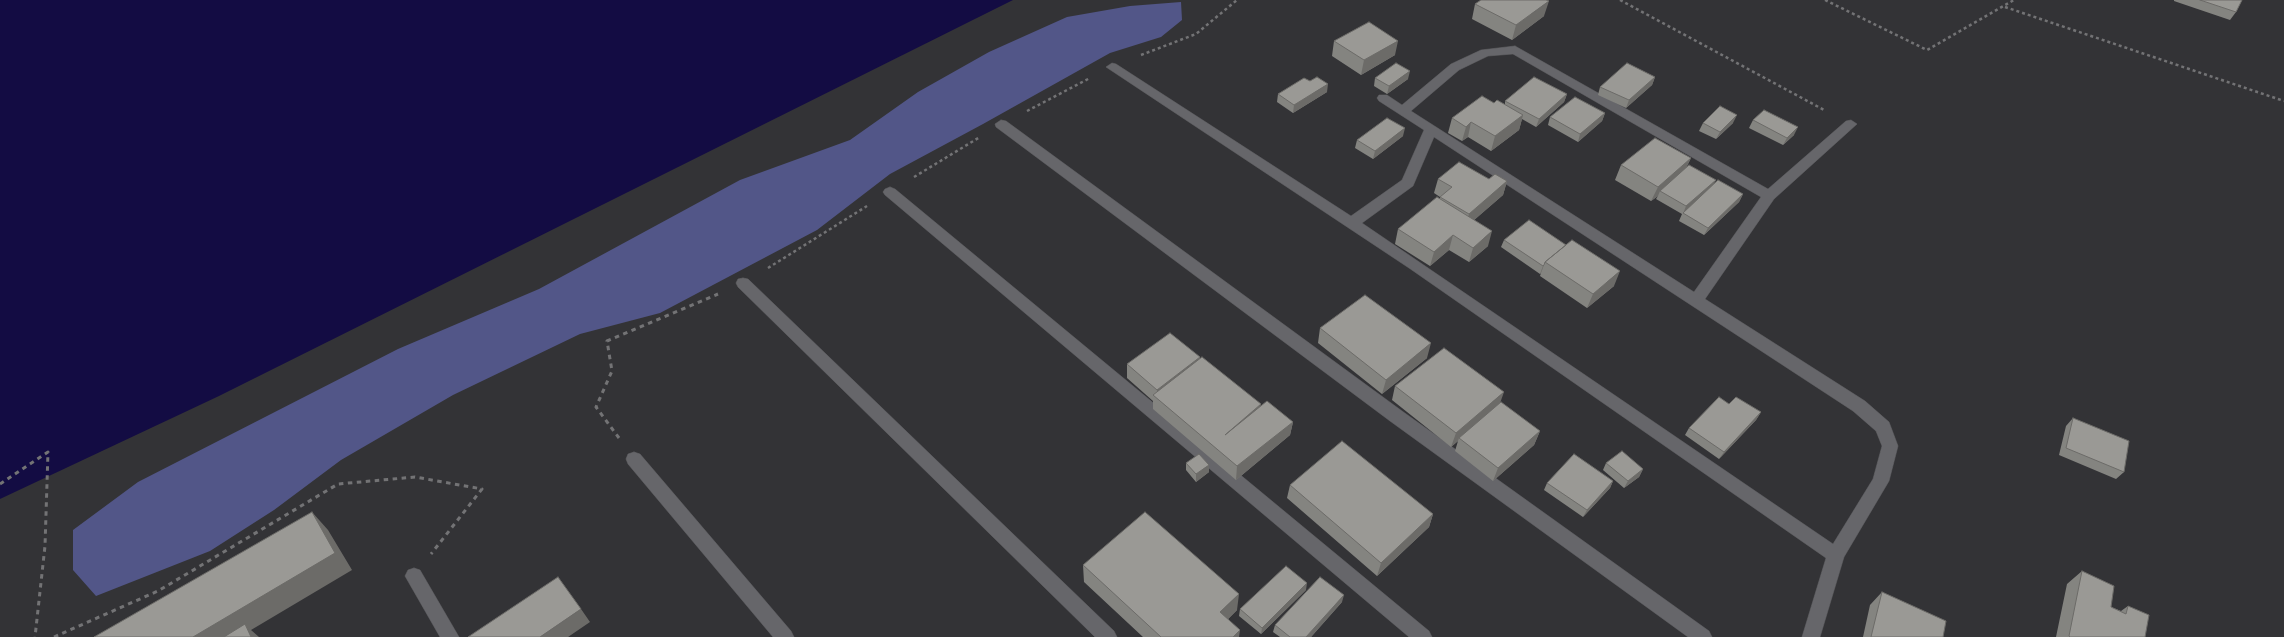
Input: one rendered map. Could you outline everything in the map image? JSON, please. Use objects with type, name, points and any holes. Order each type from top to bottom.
[{"type":"street","points":[[1403,111],[1455,67],[1485,53],[1515,50],[1769,196]]},
{"type":"street","points":[[1112,67],[1414,264],[1836,555]]},
{"type":"street","points":[[1383,98],[1860,406],[1883,427],[1890,446],[1881,481],[1836,555],[1811,637]]},
{"type":"street","points":[[1001,124],[1396,416],[1703,637]]},
{"type":"street","points":[[1696,300],[1769,196],[1851,124]]},
{"type":"street","points":[[1352,223],[1408,183],[1431,129]]},
{"type":"street","points":[[890,192],[1422,637]]},
{"type":"street","points":[[743,284],[1108,637]]},
{"type":"street","points":[[634,459],[785,637]]},
{"type":"street","points":[[414,576],[450,637]]},
{"type":"path","points":[[1620,0],[1851,124]]},
{"type":"path","points":[[1825,0],[1927,50],[2005,7],[2014,0]]},
{"type":"path","points":[[2005,7],[2284,101]]},
{"type":"path","points":[[0,484],[48,452],[45,546],[35,637]]},
{"type":"path","points":[[54,637],[158,591],[338,484],[415,477],[482,489],[414,576]]},
{"type":"shaded area","points":[[0,0],[1013,0],[219,396],[0,499]]},
{"type":"shaded area","points":[[1181,2],[1182,20],[1161,37],[1110,53],[890,174],[817,230],[660,313],[580,334],[453,395],[341,460],[274,510],[210,551],[96,596],[73,570],[73,530],[138,482],[398,349],[539,289],[740,180],[850,140],[918,92],[989,52],[1067,17],[1130,6]]},
{"type":"building","points":[[1481,0],[1549,1],[1516,25],[1475,4]]},
{"type":"building","points":[[2200,0],[2242,0],[2236,12]]},
{"type":"building","points":[[1369,22],[1398,41],[1364,60],[1334,41]]},
{"type":"building","points":[[1396,63],[1410,71],[1389,86],[1375,78]]},
{"type":"building","points":[[1627,63],[1655,77],[1629,100],[1600,87]]},
{"type":"building","points":[[1317,77],[1328,84],[1294,105],[1278,94],[1304,78],[1310,81]]},
{"type":"building","points":[[1534,77],[1567,94],[1539,119],[1505,101]]},
{"type":"building","points":[[1482,96],[1494,103],[1497,100],[1523,115],[1495,136],[1471,122],[1466,127],[1452,118]]},
{"type":"building","points":[[1575,97],[1605,113],[1580,134],[1550,117]]},
{"type":"building","points":[[1720,106],[1737,115],[1720,132],[1703,123]]},
{"type":"building","points":[[1764,110],[1798,127],[1787,138],[1753,120]]},
{"type":"building","points":[[1387,118],[1405,128],[1375,151],[1357,140]]},
{"type":"building","points":[[1655,138],[1691,158],[1658,187],[1621,165]]},
{"type":"building","points":[[1459,162],[1489,179],[1495,174],[1507,181],[1469,214],[1440,197],[1452,187],[1438,179]]},
{"type":"building","points":[[1689,165],[1716,180],[1686,206],[1660,191]]},
{"type":"building","points":[[1718,180],[1743,194],[1708,228],[1683,213]]},
{"type":"building","points":[[1437,197],[1492,231],[1473,248],[1453,235],[1434,252],[1398,229]]},
{"type":"building","points":[[1529,220],[1566,245],[1545,262],[1543,266],[1504,240]]},
{"type":"building","points":[[1572,240],[1620,271],[1593,294],[1545,262]]},
{"type":"building","points":[[1365,295],[1431,343],[1386,380],[1320,328]]},
{"type":"building","points":[[1170,333],[1200,357],[1157,390],[1127,364]]},
{"type":"building","points":[[1444,348],[1504,392],[1456,433],[1395,386]]},
{"type":"building","points":[[1202,357],[1261,404],[1225,435],[1267,401],[1293,422],[1237,466],[1153,395]]},
{"type":"building","points":[[1719,397],[1729,404],[1736,397],[1761,412],[1724,452],[1689,428]]},
{"type":"building","points":[[1501,402],[1540,431],[1498,468],[1459,438]]},
{"type":"building","points":[[2073,418],[2129,441],[2124,472],[2066,448]]},
{"type":"building","points":[[1342,441],[1433,514],[1381,563],[1290,485]]},
{"type":"building","points":[[1622,451],[1643,469],[1628,481],[1606,463]]},
{"type":"building","points":[[1199,454],[1209,465],[1196,474],[1186,463]]},
{"type":"building","points":[[1574,454],[1613,481],[1587,510],[1547,483]]},
{"type":"building","points":[[312,512],[335,553],[193,637],[94,637]]},
{"type":"building","points":[[1145,512],[1239,594],[1220,612],[1240,630],[1233,637],[1161,637],[1083,565]]},
{"type":"building","points":[[1286,566],[1307,583],[1262,628],[1240,609]]},
{"type":"building","points":[[2082,571],[2114,586],[2111,607],[2126,614],[2128,606],[2149,615],[2145,637],[2069,636]]},
{"type":"building","points":[[558,577],[581,609],[540,637],[468,637]]},
{"type":"building","points":[[1320,577],[1344,595],[1306,637],[1290,637],[1275,625]]},
{"type":"building","points":[[1882,592],[1946,621],[1943,637],[1871,637]]},
{"type":"building","points":[[245,624],[251,637],[224,637]]}]
